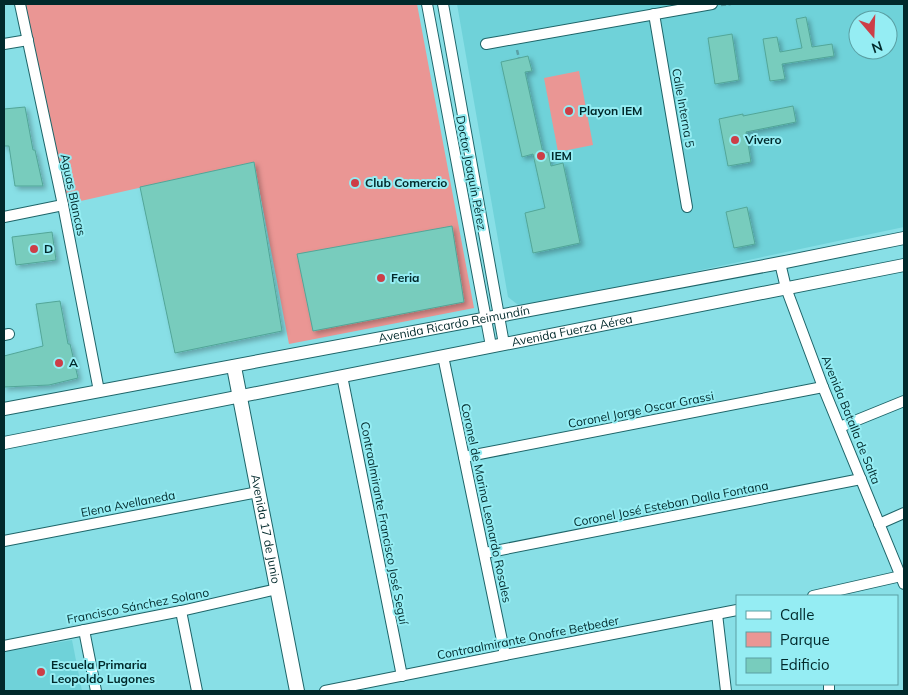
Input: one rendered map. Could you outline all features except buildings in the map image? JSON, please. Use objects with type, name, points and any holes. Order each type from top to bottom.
[{"type":"main road","name":"Avenida 17 de Junio","points":[[234,367],[297,691]]},
{"type":"street","name":"Aguas Blancas","points":[[20,4],[63,205],[99,391]]},
{"type":"street","name":"Doctor Joaquín Pérez","points":[[427,4],[486,318],[498,345]]},
{"type":"street","name":"Doctor Joaquín Pérez","points":[[444,4],[499,315],[498,345]]},
{"type":"street","points":[[486,44],[712,4]]},
{"type":"street","name":"Calle Interna 5","points":[[654,14],[687,207]]},
{"type":"street","points":[[4,44],[28,40]]},
{"type":"street","points":[[4,217],[63,205]]},
{"type":"street","name":"Avenida Ricardo Reimundín","points":[[4,409],[234,367],[904,238]]},
{"type":"street","name":"Avenida Batalla de Salta","points":[[780,263],[786,288],[823,387],[903,580]]},
{"type":"street","name":"Avenida Fuerza Aérea","points":[[239,396],[904,265]]},
{"type":"street","name":"Coronel de Marina Leonardo Rosales","points":[[443,356],[505,655]]},
{"type":"street","name":"Contraalmirante Francisco José Seguí","points":[[342,376],[402,676]]},
{"type":"street","name":"Coronel Jorge Oscar Grassi","points":[[464,457],[823,387]]},
{"type":"street","points":[[4,443],[239,396]]},
{"type":"street","points":[[840,427],[904,402]]},
{"type":"street","name":"Coronel José Esteban Dalla Fontana","points":[[485,553],[861,479]]},
{"type":"street","name":"Elena Avellaneda","points":[[4,541],[258,492]]},
{"type":"street","points":[[879,524],[904,514]]},
{"type":"street","points":[[823,595],[903,580]]},
{"type":"street","name":"Francisco Sánchez Solano","points":[[4,646],[277,590]]},
{"type":"street","name":"Contraalmirante Onofre Betbeder","points":[[325,691],[736,610]]},
{"type":"street","points":[[181,611],[197,691]]},
{"type":"street","points":[[717,614],[726,691]]},
{"type":"street","points":[[84,630],[96,691]]},
{"type":"shaded area","points":[[457,4],[904,4],[904,227],[522,308],[508,297]]},
{"type":"shaded area","name":"Escuela Primaria Leopoldo Lugones","points":[[72,640],[82,691],[4,691],[4,652]]},
{"type":"green space","name":"Club Comercio","points":[[20,4],[417,4],[474,308],[289,344],[254,162],[63,205]]},
{"type":"green space","name":"Playon IEM","points":[[579,71],[593,145],[558,152],[544,78]]},
{"type":"place","name":"Playon IEM","points":[[569,111]]},
{"type":"place","name":"Vivero","points":[[735,140]]},
{"type":"place","name":"IEM","points":[[541,156]]},
{"type":"place","name":"Club Comercio","points":[[355,183]]},
{"type":"place","name":"D","points":[[34,249]]},
{"type":"place","name":"Feria","points":[[381,278]]},
{"type":"place","name":"A","points":[[59,363]]},
{"type":"place","name":"Escuela Primaria Leopoldo Lugones","points":[[41,672]]}]
